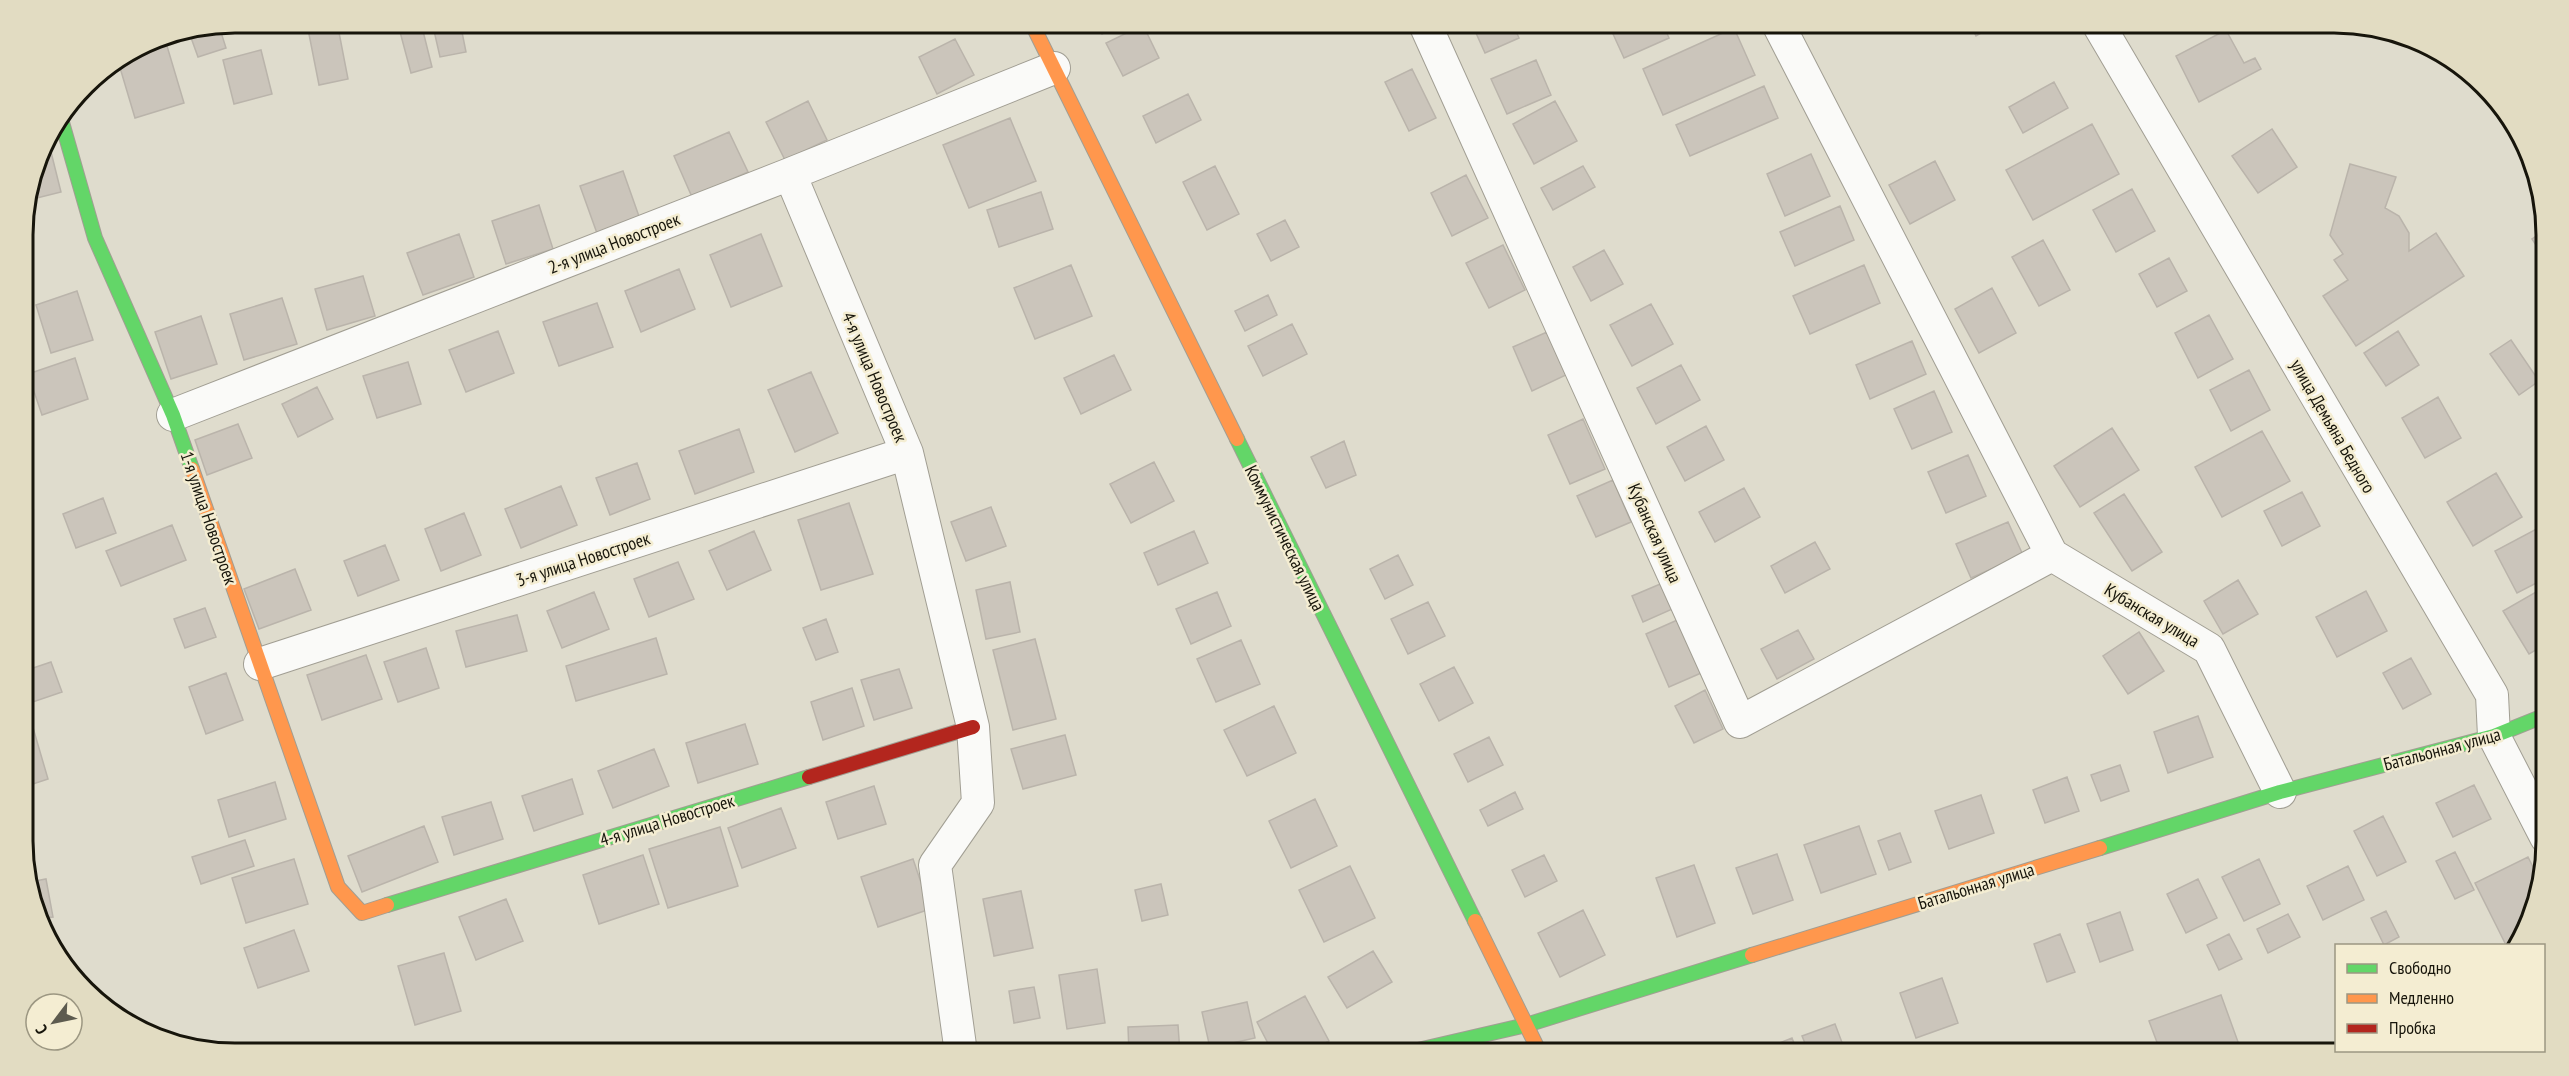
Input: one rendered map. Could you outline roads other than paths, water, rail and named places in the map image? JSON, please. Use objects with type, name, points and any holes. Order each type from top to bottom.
[{"type":"street","name":"Коммунистическая улица","points":[[1036,33],[1535,1043]]},
{"type":"street","name":"Кубанская улица","points":[[1429,33],[1740,722],[2052,555],[2209,649],[2280,792]]},
{"type":"street","points":[[1783,33],[2052,555]]},
{"type":"street","name":"улица Демьяна Бедного","points":[[2103,33],[2492,695],[2494,736],[2536,816]]},
{"type":"street","name":"2-я улица Новостроек","points":[[173,415],[790,174],[1053,68]]},
{"type":"street","name":"1-я улица Новостроек","points":[[64,129],[94,238],[173,415],[338,887],[362,913]]},
{"type":"street","name":"4-я улица Новостроек","points":[[790,174],[907,453],[973,727],[978,803],[935,866],[960,1043]]},
{"type":"street","name":"3-я улица Новостроек","points":[[260,664],[907,453]]},
{"type":"street","name":"Батальонная улица","points":[[1453,1043],[1526,1025],[2280,792],[2494,736],[2536,719]]},
{"type":"street","name":"4-я улица Новостроек","points":[[362,913],[973,727]]}]
